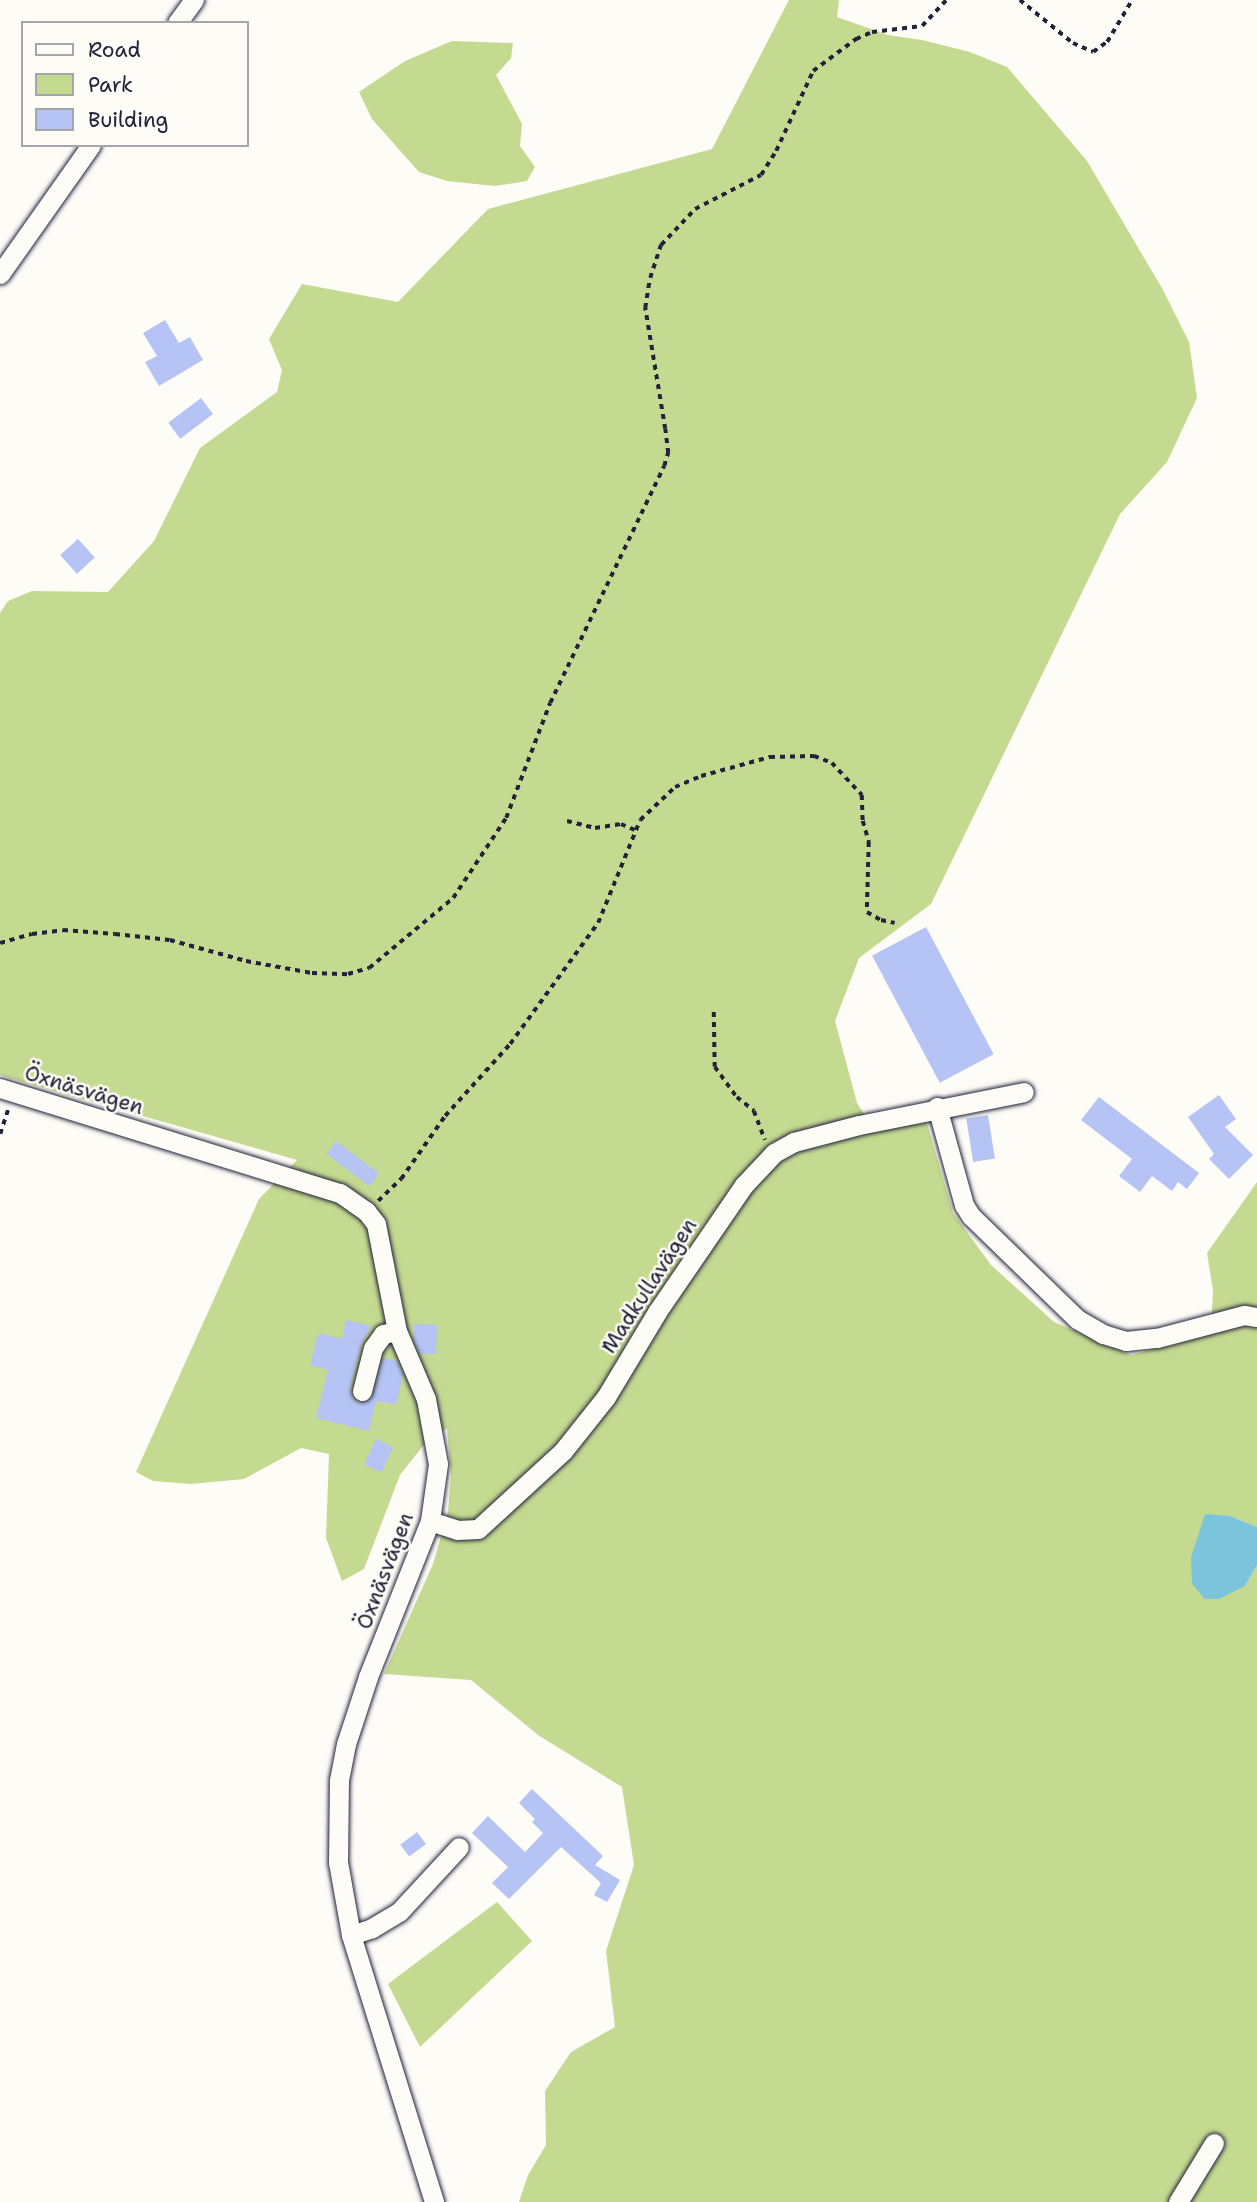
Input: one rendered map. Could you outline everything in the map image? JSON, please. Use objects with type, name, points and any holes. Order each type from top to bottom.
[{"type":"street","points":[[178,21],[194,0]]},
{"type":"street","points":[[0,274],[90,147]]},
{"type":"street","name":"Öxnäsvägen","points":[[7,1090],[340,1193],[366,1211],[376,1224],[397,1331],[426,1399],[438,1464],[430,1521],[368,1677],[342,1769],[338,1862],[351,1935],[434,2202]]},
{"type":"street","name":"Madkullavägen","points":[[430,1521],[457,1530],[478,1529],[563,1451],[606,1397],[657,1312],[744,1185],[774,1153],[794,1142],[937,1107],[1024,1091]]},
{"type":"street","points":[[937,1107],[964,1205],[971,1216],[1077,1320],[1102,1334],[1126,1341],[1157,1338],[1244,1315],[1257,1317]]},
{"type":"street","points":[[362,1391],[373,1348],[383,1334],[397,1331]]},
{"type":"street","points":[[351,1935],[372,1928],[399,1912],[459,1847]]},
{"type":"street","points":[[1178,2202],[1214,2143]]},
{"type":"path","points":[[0,943],[32,934],[64,930],[115,934],[170,940],[246,961],[312,973],[348,974],[369,968],[453,898],[506,818],[550,704],[664,466],[668,453],[645,307],[650,278],[661,245],[695,209],[761,175],[776,151],[813,71],[856,39],[872,32],[922,26],[946,0]]},
{"type":"path","points":[[1020,0],[1073,43],[1093,52],[1107,42],[1132,0]]},
{"type":"path","points":[[366,1211],[401,1179],[445,1116],[510,1044],[598,923],[635,831],[655,803],[676,787],[701,776],[770,757],[795,754],[825,760],[837,767],[862,795],[869,842],[867,912],[895,923]]},
{"type":"path","points":[[567,821],[595,828],[621,824],[635,831]]},
{"type":"path","points":[[714,1012],[715,1067],[737,1097],[754,1111],[762,1137],[774,1153]]},
{"type":"path","points":[[0,1134],[7,1090]]},
{"type":"green space","points":[[789,0],[839,0],[837,17],[888,35],[970,52],[1007,67],[1087,161],[1163,290],[1189,342],[1197,398],[1167,462],[1120,514],[931,904],[859,958],[835,1021],[857,1103],[875,1131],[926,1120],[953,1213],[991,1265],[1054,1322],[1131,1355],[1211,1333],[1213,1290],[1207,1253],[1257,1182],[1257,1527],[1230,1516],[1205,1515],[1234,1590],[1245,1586],[1257,1565],[1257,2202],[519,2202],[528,2175],[546,2145],[545,2091],[571,2052],[615,2027],[606,1951],[634,1865],[622,1787],[538,1735],[471,1680],[384,1674],[433,1564],[448,1512],[451,1474],[447,1428],[422,1447],[400,1475],[364,1569],[342,1581],[326,1538],[329,1454],[301,1448],[244,1479],[191,1484],[153,1481],[136,1472],[259,1199],[297,1160],[87,1100],[96,1083],[84,1100],[0,1075],[0,613],[8,601],[32,591],[108,592],[154,541],[200,448],[277,392],[282,370],[269,339],[302,284],[398,302],[488,209],[712,149]]},
{"type":"green space","points":[[452,41],[513,43],[511,58],[496,75],[522,124],[520,146],[535,167],[527,181],[495,186],[447,181],[419,172],[372,119],[359,92],[405,61]]},
{"type":"green space","points":[[497,1902],[532,1941],[420,2047],[388,1984]]},
{"type":"water","points":[[1205,1514],[1230,1516],[1257,1527],[1257,1565],[1245,1586],[1219,1599],[1205,1599],[1192,1584],[1191,1558]]},
{"type":"building","points":[[165,320],[179,343],[190,337],[203,360],[159,386],[145,362],[157,356],[143,333]]},
{"type":"building","points":[[201,398],[213,414],[180,439],[168,423]]},
{"type":"building","points":[[78,539],[95,558],[77,574],[60,555]]},
{"type":"building","points":[[926,927],[994,1054],[940,1083],[872,956]]},
{"type":"building","points":[[1219,1095],[1236,1119],[1225,1127],[1253,1155],[1229,1179],[1209,1159],[1214,1154],[1188,1117]]},
{"type":"building","points":[[1099,1097],[1199,1173],[1187,1189],[1178,1182],[1172,1191],[1152,1176],[1140,1192],[1119,1176],[1132,1159],[1081,1120]]},
{"type":"building","points":[[988,1115],[995,1158],[973,1162],[966,1118]]},
{"type":"building","points":[[336,1141],[379,1173],[369,1186],[326,1154]]},
{"type":"building","points":[[346,1320],[371,1326],[361,1345],[350,1388],[353,1399],[360,1403],[371,1399],[383,1358],[397,1361],[403,1375],[396,1405],[376,1401],[369,1431],[316,1418],[328,1370],[310,1365],[318,1333],[342,1339]]},
{"type":"building","points":[[414,1324],[437,1325],[436,1354],[420,1354],[413,1338]]},
{"type":"building","points":[[376,1439],[393,1447],[381,1472],[364,1464]]},
{"type":"building","points":[[532,1789],[603,1856],[595,1865],[620,1880],[607,1902],[594,1895],[601,1883],[561,1847],[509,1899],[492,1883],[508,1867],[472,1833],[488,1816],[525,1852],[543,1833],[532,1822],[535,1819],[519,1803]]},
{"type":"building","points":[[417,1832],[426,1844],[409,1857],[400,1845]]}]
